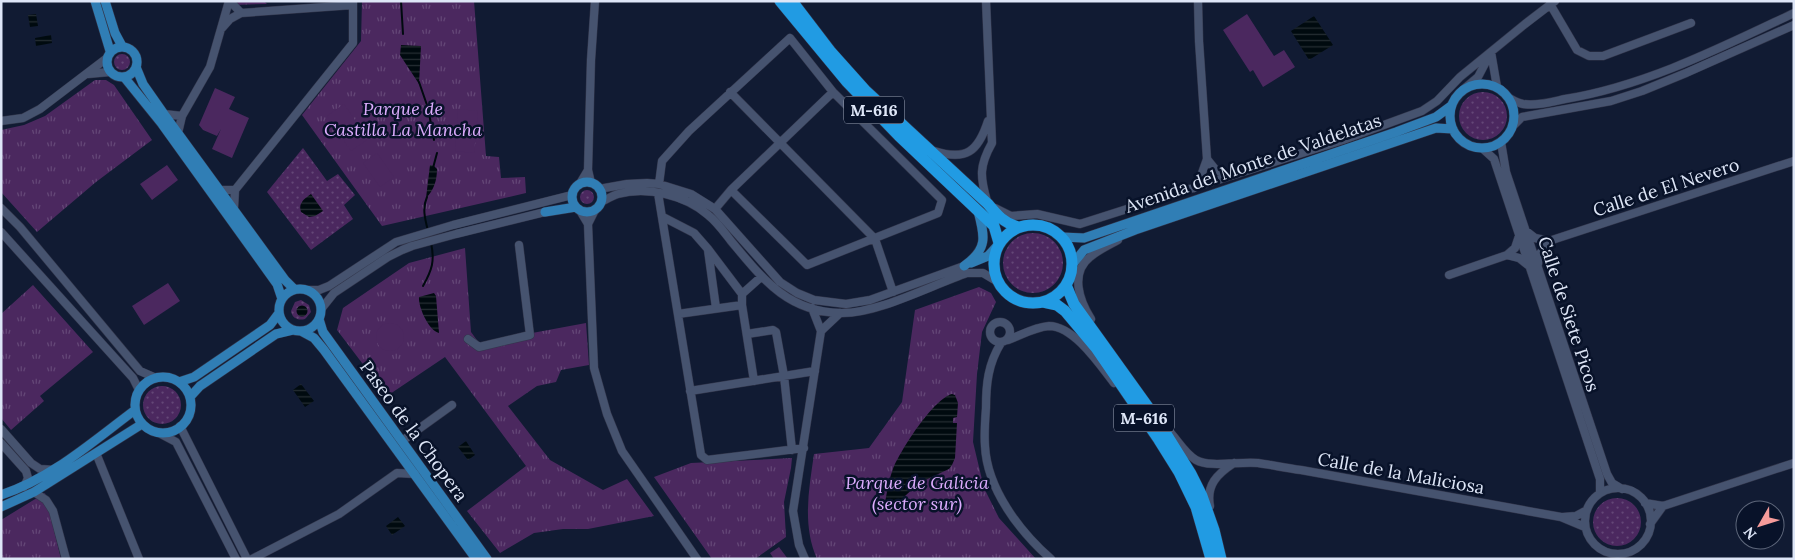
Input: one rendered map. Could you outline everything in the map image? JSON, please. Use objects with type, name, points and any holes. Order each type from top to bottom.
[{"type":"highway","name":"M-616","points":[[780,1],[825,58],[899,136],[983,207],[1007,224],[1018,227]]},
{"type":"highway","name":"M-616","points":[[792,1],[831,52],[865,90],[930,150],[983,207],[994,226],[998,244]]},
{"type":"highway","points":[[998,282],[994,270],[994,258],[998,244],[1010,231],[1030,224],[1042,225],[1052,229],[1062,236],[1068,245],[1071,254],[1071,275],[1066,285],[1052,298],[1043,302]]},
{"type":"highway","name":"M-616","points":[[998,282],[1006,292],[1017,300],[1030,303],[1043,302],[1056,305],[1065,311],[1096,348],[1179,472],[1196,507],[1210,559]]},
{"type":"highway","name":"M-616","points":[[1066,285],[1074,304],[1158,421],[1192,474],[1214,530],[1221,559]]},
{"type":"main road","points":[[95,1],[108,55],[107,65],[110,72],[124,77],[129,75],[136,67],[135,53],[129,48],[116,47],[108,55]]},
{"type":"main road","points":[[104,1],[115,33],[122,46]]},
{"type":"main road","points":[[136,67],[144,84],[164,114],[234,208],[279,273],[294,289]]},
{"type":"main road","points":[[124,77],[162,124],[277,284],[282,299]]},
{"type":"main road","points":[[1475,84],[1486,84],[1497,87],[1509,98],[1513,107],[1514,117],[1512,127],[1501,142],[1482,148],[1465,142],[1458,137],[1453,129],[1450,118],[1451,106],[1456,96],[1465,88],[1475,84]]},
{"type":"main road","name":"Avenida del Monte de Valdelatas","points":[[1062,236],[1084,238],[1436,117],[1451,106]]},
{"type":"main road","name":"Avenida del Monte de Valdelatas","points":[[1072,265],[1084,250],[1135,230],[1436,128],[1453,129]]},
{"type":"main road","points":[[588,183],[595,186],[602,197],[595,210],[587,212],[578,208],[574,204],[572,195],[579,185],[588,183]]},
{"type":"main road","points":[[964,266],[975,258],[984,240],[983,207]]},
{"type":"main road","points":[[545,212],[578,208]]},
{"type":"main road","points":[[964,266],[988,256],[998,244]]},
{"type":"main road","points":[[190,397],[200,386],[276,334],[308,330],[315,326],[320,319],[322,308],[318,298],[309,290],[302,288],[294,289],[287,293],[279,305],[279,313],[282,320],[287,326],[297,330]]},
{"type":"main road","points":[[179,382],[194,377],[270,325],[279,313]]},
{"type":"main road","name":"Paseo de la Chopera","points":[[320,319],[323,332],[487,559]]},
{"type":"main road","name":"Paseo de la Chopera","points":[[297,330],[314,338],[324,350],[476,559]]},
{"type":"main road","points":[[156,378],[170,378],[179,382],[190,397],[189,415],[180,426],[169,432],[160,433],[150,430],[142,424],[135,410],[135,399],[139,390],[147,382],[156,378]]},
{"type":"main road","points":[[1,495],[24,487],[55,470],[135,410]]},
{"type":"main road","points":[[1,507],[34,492],[142,424]]},
{"type":"street","points":[[178,133],[182,116],[210,67],[229,1],[241,12]]},
{"type":"street","points":[[594,1],[588,170],[595,186],[637,183],[659,184],[692,194],[715,209],[773,276],[797,294],[814,300],[846,304],[870,300],[964,266]]},
{"type":"street","points":[[986,1],[992,143],[986,154],[981,180],[983,207],[1011,216],[1037,214],[1080,224],[1343,140],[1422,111],[1437,101],[1460,77],[1524,24],[1553,3],[1577,50],[1589,56],[1603,56],[1691,23]]},
{"type":"street","points":[[1194,188],[1207,159],[1198,1]]},
{"type":"street","points":[[221,30],[230,19],[241,12],[353,3],[353,43],[235,190],[234,208]]},
{"type":"street","points":[[1509,98],[1520,104],[1532,105],[1577,97],[1633,83],[1794,13]]},
{"type":"street","points":[[1512,127],[1522,117],[1611,101],[1642,91],[1686,74],[1794,24]]},
{"type":"street","points":[[659,184],[662,161],[689,131],[790,38],[833,92],[942,200],[938,214],[807,265],[731,190]]},
{"type":"street","points":[[1491,52],[1497,87]]},
{"type":"street","points":[[1465,88],[1478,77],[1491,52]]},
{"type":"street","points":[[1,121],[23,118],[40,109],[86,75],[108,55]]},
{"type":"street","points":[[86,75],[110,72]]},
{"type":"street","points":[[730,92],[875,239],[892,292]]},
{"type":"street","points":[[715,209],[731,190],[833,92]]},
{"type":"street","points":[[164,114],[182,116]]},
{"type":"street","points":[[930,150],[950,156],[971,151],[982,139],[990,117]]},
{"type":"street","points":[[1343,140],[1381,136]]},
{"type":"street","name":"Calle de Siete Picos","points":[[1501,142],[1506,172],[1522,233]]},
{"type":"street","name":"Calle de Siete Picos","points":[[1482,148],[1494,159],[1522,233],[1600,480],[1600,493]]},
{"type":"street","points":[[1207,159],[1215,169],[1228,176]]},
{"type":"street","name":"Calle de El Nevero","points":[[1549,242],[1794,161]]},
{"type":"street","points":[[579,185],[588,170]]},
{"type":"street","points":[[220,190],[235,190]]},
{"type":"street","points":[[601,202],[620,194],[635,192],[658,193],[683,200],[708,215],[761,277],[784,296],[812,308],[840,313],[870,308],[967,273],[984,273],[998,282]]},
{"type":"street","points":[[658,193],[702,456],[707,460],[804,448]]},
{"type":"street","points":[[322,308],[334,293],[411,242],[453,225],[572,195]]},
{"type":"street","points":[[1,208],[20,227],[140,371],[156,378]]},
{"type":"street","points":[[578,208],[588,224]]},
{"type":"street","points":[[595,210],[588,224],[594,368],[607,414],[622,451],[697,559]]},
{"type":"street","points":[[309,290],[320,290],[330,286],[396,242],[411,242],[456,234],[545,212]]},
{"type":"street","points":[[663,217],[694,233],[742,294],[742,305],[754,381]]},
{"type":"street","points":[[1116,361],[1085,310],[1078,284],[1081,267],[1090,256],[1135,230]]},
{"type":"street","points":[[1,232],[133,378],[139,390]]},
{"type":"street","points":[[1449,274],[1506,255],[1515,248],[1522,233],[1549,242],[1533,266],[1519,258],[1506,255]]},
{"type":"street","points":[[468,339],[480,347],[530,335],[519,245]]},
{"type":"street","points":[[708,249],[716,308]]},
{"type":"street","name":"Calle de Siete Picos","points":[[1533,266],[1607,474],[1612,483],[1622,489]]},
{"type":"street","points":[[742,294],[761,277]]},
{"type":"street","points":[[678,314],[742,305]]},
{"type":"street","points":[[805,559],[793,511],[822,331],[812,308]]},
{"type":"street","points":[[822,331],[840,313]]},
{"type":"street","points":[[1051,559],[1033,543],[1003,503],[992,476],[985,448],[988,372],[994,355],[1005,341],[1034,329],[1047,326],[1059,327],[1085,347],[1159,440]]},
{"type":"street","points":[[747,334],[773,330],[776,332],[784,376],[792,450]]},
{"type":"street","points":[[690,391],[815,371]]},
{"type":"street","points":[[402,441],[452,405]]},
{"type":"street","name":"Calle de la Maliciosa","points":[[1158,421],[1174,436],[1185,452],[1199,462],[1218,464],[1236,462],[1258,463],[1301,470],[1561,517],[1585,527]]},
{"type":"street","points":[[180,426],[247,559]]},
{"type":"street","points":[[1,429],[31,463],[40,469],[55,470]]},
{"type":"street","points":[[160,433],[176,442],[236,559]]},
{"type":"street","points":[[1,443],[26,471],[28,478],[24,487]]},
{"type":"street","points":[[96,453],[139,559]]},
{"type":"street","points":[[252,559],[339,514],[397,473],[402,456]]},
{"type":"street","points":[[1214,530],[1208,497],[1210,488],[1215,477],[1236,462]]},
{"type":"street","points":[[1645,503],[1663,506],[1794,463]]},
{"type":"street","points":[[397,473],[415,474]]},
{"type":"street","points":[[1634,550],[1610,556],[1593,543],[1585,527],[1587,510],[1590,503],[1600,493],[1615,488],[1631,491],[1645,503],[1650,513],[1650,524]]},
{"type":"street","points":[[34,492],[46,500],[52,511],[66,559]]},
{"type":"street","points":[[1627,559],[1645,539],[1650,524],[1663,506]]},
{"type":"street","name":"Calle de la Maliciosa","points":[[1561,517],[1576,516],[1587,510]]},
{"type":"green space","points":[[232,1],[264,1],[267,4],[232,5]]},
{"type":"green space","name":"Parque de Castilla La Mancha","points":[[362,1],[474,1],[486,156],[499,157],[501,178],[525,177],[526,193],[382,226],[302,115],[361,41]]},
{"type":"green space","points":[[1247,14],[1274,56],[1284,50],[1295,67],[1263,87],[1253,70],[1250,72],[1223,30]]},
{"type":"green space","points":[[119,54],[125,54],[130,59],[128,68],[119,70],[114,65],[114,59]]},
{"type":"green space","points":[[95,80],[106,80],[114,85],[152,140],[96,182],[37,232],[1,192],[1,130],[24,125],[45,116]]},
{"type":"green space","points":[[215,88],[235,97],[229,109],[249,118],[232,158],[212,149],[221,129],[217,136],[203,130],[199,125]]},
{"type":"green space","points":[[1478,92],[1488,92],[1500,99],[1507,111],[1507,121],[1500,133],[1488,140],[1478,140],[1470,136],[1463,129],[1459,121],[1459,111],[1463,103],[1470,96]]},
{"type":"green space","points":[[344,104],[368,139],[351,151],[327,116]]},
{"type":"green space","points":[[458,109],[478,111],[474,153],[455,151]]},
{"type":"green space","points":[[303,148],[327,181],[338,174],[355,195],[344,205],[353,219],[311,250],[267,192]]},
{"type":"green space","points":[[377,153],[394,177],[380,187],[363,163]]},
{"type":"green space","points":[[167,165],[178,180],[152,200],[140,184]]},
{"type":"green space","points":[[584,190],[590,190],[594,197],[590,204],[584,204],[580,200],[580,194]]},
{"type":"green space","points":[[1027,233],[1039,233],[1050,238],[1058,246],[1063,257],[1061,275],[1050,288],[1039,293],[1027,293],[1016,288],[1008,280],[1003,269],[1003,257],[1008,246],[1016,238]]},
{"type":"green space","points":[[465,248],[471,332],[479,343],[586,323],[589,365],[561,370],[556,382],[537,386],[508,406],[550,460],[603,490],[627,479],[654,516],[588,529],[563,529],[534,533],[500,553],[467,511],[526,466],[445,357],[387,396],[337,330],[343,308],[409,263]]},
{"type":"green space","points":[[168,283],[180,301],[144,325],[132,306]]},
{"type":"green space","points":[[33,285],[93,352],[40,396],[44,401],[11,430],[1,418],[1,314]]},
{"type":"green space","name":"Parque de Galicia (sector sur)","points":[[979,287],[991,293],[996,302],[982,332],[977,374],[973,442],[984,488],[999,518],[1036,559],[817,559],[812,546],[808,520],[814,454],[869,448],[902,402],[915,310]]},
{"type":"green space","points":[[301,300],[309,305],[311,312],[305,319],[300,320],[294,317],[291,311],[295,302]]},
{"type":"green space","points":[[390,323],[400,327],[404,337],[400,347],[390,351],[380,347],[376,337],[380,327]]},
{"type":"green space","points":[[162,386],[169,387],[175,392],[180,398],[180,412],[175,418],[169,423],[162,424],[155,423],[149,418],[144,412],[143,405],[144,398],[149,392],[155,387]]},
{"type":"green space","points":[[792,458],[784,502],[786,537],[755,559],[712,559],[654,477],[691,463]]},
{"type":"green space","points":[[45,493],[61,559],[1,559],[1,520]]},
{"type":"green space","points":[[1617,498],[1626,500],[1634,505],[1639,513],[1641,522],[1639,531],[1634,539],[1626,544],[1617,546],[1608,544],[1600,539],[1595,531],[1593,522],[1595,513],[1600,505],[1608,500]]},
{"type":"green space","points":[[779,547],[788,559],[774,559],[770,553]]},
{"type":"shaded area","points":[[36,14],[38,26],[30,27],[28,15]]},
{"type":"shaded area","points":[[1314,16],[1333,45],[1309,60],[1291,31]]},
{"type":"shaded area","points":[[51,35],[52,43],[36,46],[35,38]]},
{"type":"shaded area","points":[[401,45],[421,46],[419,84],[400,55]]},
{"type":"shaded area","points":[[430,165],[437,169],[433,188],[426,198]]},
{"type":"shaded area","points":[[311,194],[323,211],[309,217],[301,212],[300,206]]},
{"type":"shaded area","points":[[434,293],[436,296],[439,333],[428,323],[419,301],[419,297]]},
{"type":"shaded area","points":[[302,305],[308,311],[302,317],[296,311]]},
{"type":"shaded area","points":[[301,384],[314,401],[305,407],[293,390]]},
{"type":"shaded area","points":[[952,394],[955,395],[958,403],[957,417],[953,418],[953,423],[957,423],[955,458],[952,465],[949,469],[919,483],[905,496],[897,509],[898,511],[887,510],[888,508],[893,508],[886,506],[885,503],[892,473],[902,450],[927,415],[944,398]]},
{"type":"shaded area","points":[[466,441],[475,455],[468,460],[458,447]]},
{"type":"shaded area","points":[[398,517],[405,526],[392,535],[386,526]]},
{"type":"waterway","points":[[401,1],[403,34]]},
{"type":"waterway","points":[[419,82],[428,108],[434,140]]},
{"type":"waterway","points":[[433,168],[437,153]]},
{"type":"waterway","points":[[427,197],[424,209],[428,231]]},
{"type":"waterway","points":[[423,286],[432,265],[431,243]]}]
